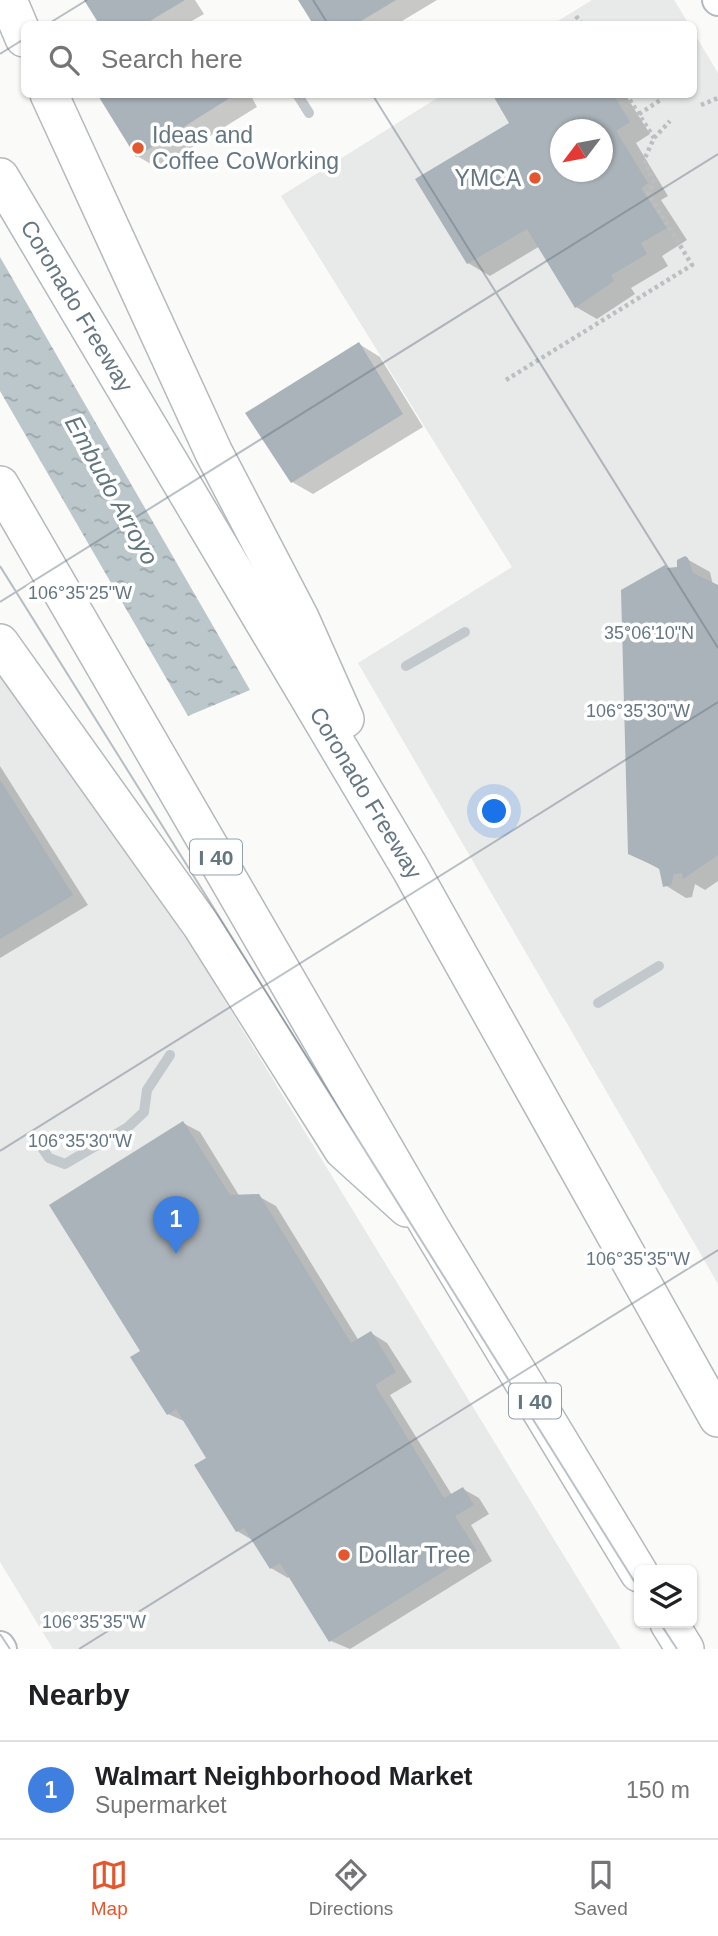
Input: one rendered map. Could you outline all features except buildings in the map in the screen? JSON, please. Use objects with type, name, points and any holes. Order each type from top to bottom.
[{"type":"highway","points":[[8,0],[21,31]]},
{"type":"highway","points":[[51,98],[214,453],[300,618],[411,868]]},
{"type":"highway","name":"Coronado Freeway","points":[[0,177],[411,868],[718,1418]]},
{"type":"highway","name":"I 40","points":[[0,485],[431,1229],[634,1565]]},
{"type":"highway","points":[[0,643],[201,925],[343,1150],[431,1229]]},
{"type":"highway","points":[[672,1628],[685,1649]]},
{"type":"lane","points":[[300,98],[309,113]]},
{"type":"lane","points":[[406,666],[465,632]]},
{"type":"lane","points":[[598,1003],[659,966]]},
{"type":"lane","points":[[36,1139],[49,1158],[65,1164],[128,1127],[144,1112],[147,1090],[170,1055]]},
{"type":"path","points":[[576,16],[580,21]]},
{"type":"path","points":[[629,98],[654,138]]},
{"type":"path","points":[[701,105],[718,98]]},
{"type":"path","points":[[639,114],[662,99]]},
{"type":"path","points":[[506,380],[692,265],[648,192],[654,184],[644,160],[654,138],[670,121]]},
{"type":"shaded area","points":[[592,0],[674,0],[687,21],[558,21]]},
{"type":"shaded area","points":[[697,38],[718,73],[718,1284],[358,663],[512,567],[281,196],[437,98],[697,98]]},
{"type":"shaded area","points":[[0,672],[142,871],[209,975],[621,1649],[53,1649],[0,1562]]},
{"type":"water","name":"Embudo Arroyo","points":[[0,257],[250,690],[188,716],[0,391]]},
{"type":"place","name":"Ideas and Coffee CoWorking","points":[[138,148]]},
{"type":"place","name":"YMCA","points":[[535,178]]},
{"type":"place","name":"Walmart Neighborhood Market","points":[[176,1254]]},
{"type":"place","name":"Dollar Tree","points":[[344,1555]]}]
